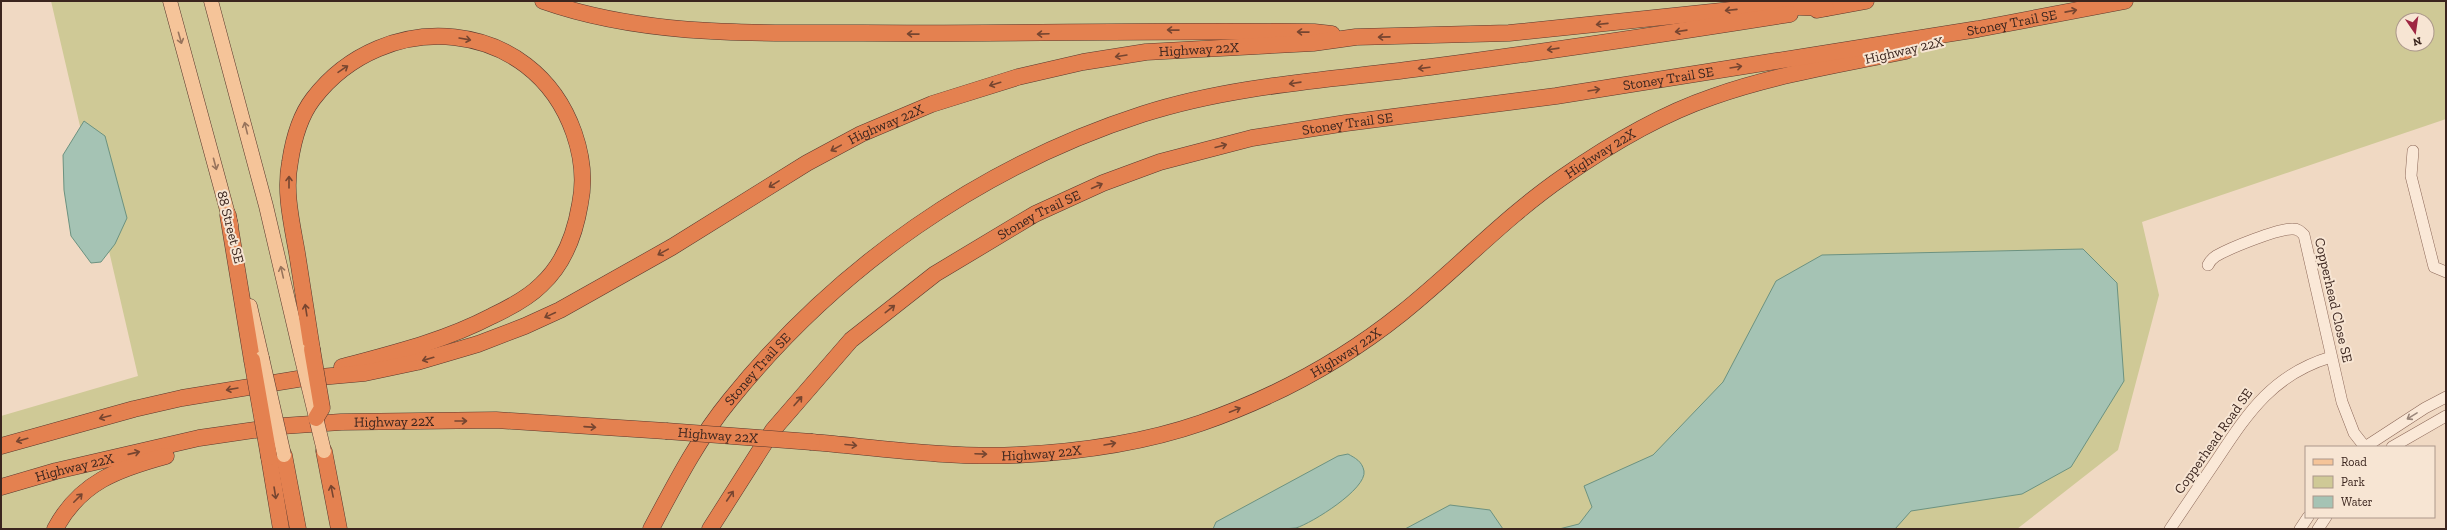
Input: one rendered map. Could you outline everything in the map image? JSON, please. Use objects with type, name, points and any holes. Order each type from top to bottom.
[{"type":"highway","points":[[542,1],[597,16],[677,29],[732,33],[997,35],[1164,30],[1314,32],[1356,38]]},
{"type":"highway","name":"Stoney Trail SE","points":[[651,529],[684,466],[730,400],[815,307],[906,232],[972,189],[1053,148],[1144,114],[1229,92],[1436,66],[1866,1]]},
{"type":"highway","name":"Stoney Trail SE","points":[[710,529],[773,430],[851,340],[935,274],[1035,214],[1103,183],[1160,162],[1252,138],[1346,123],[1556,96],[1978,29],[2125,1]]},
{"type":"highway","name":"Highway 22X","points":[[1,446],[134,409],[298,379],[365,373],[417,362],[478,344],[525,326],[560,310],[672,247],[807,164],[861,134],[932,104],[1018,77],[1084,62],[1146,52],[1313,43],[1356,38],[1509,32],[1769,6],[1826,8]]},
{"type":"highway","name":"Highway 22X","points":[[1,487],[56,471],[199,438],[282,426],[341,422],[496,420],[666,431],[923,452],[1016,455],[1084,449],[1144,438],[1200,424],[1265,398],[1330,364],[1401,314],[1517,212],[1562,178],[1600,152],[1662,118],[1712,97],[1794,73],[1934,45],[1978,29]]},
{"type":"highway","points":[[298,379],[402,352],[461,333],[510,308],[541,286],[556,268],[569,246],[578,217],[583,174],[579,147],[570,120],[559,101],[536,74],[515,57],[491,45],[465,38],[431,36],[400,40],[367,52],[342,69],[311,101],[298,129],[289,164],[289,210],[306,350],[322,408],[316,418]]},
{"type":"highway","points":[[228,215],[276,456],[298,529]]},
{"type":"highway","points":[[55,529],[62,516],[78,497],[97,481],[128,466],[190,449],[248,437],[282,426]]},
{"type":"highway","points":[[324,451],[339,529]]},
{"type":"highway","points":[[276,456],[281,529]]},
{"type":"main road","name":"88 Street SE","points":[[170,1],[228,215]]},
{"type":"main road","points":[[211,1],[306,350]]},
{"type":"main road","points":[[316,418],[324,451]]},
{"type":"street","points":[[2413,151],[2410,176],[2434,267],[2446,272]]},
{"type":"street","name":"Copperhead Close SE","points":[[2208,265],[2214,257],[2229,250],[2273,234],[2292,229],[2300,230],[2304,235],[2331,357],[2347,419],[2364,446]]},
{"type":"street","name":"Copperhead Road SE","points":[[2170,529],[2235,432],[2266,393],[2298,369],[2331,357]]},
{"type":"street","points":[[2367,446],[2425,408],[2446,397]]},
{"type":"street","points":[[2394,446],[2446,416]]},
{"type":"street","points":[[2300,529],[2307,518]]},
{"type":"street","points":[[2318,529],[2325,518]]},
{"type":"green space","points":[[51,1],[2446,1],[2446,119],[2142,222],[2159,295],[2118,450],[2017,529],[1,529],[1,416],[138,376]]},
{"type":"water","points":[[84,121],[105,136],[127,218],[115,244],[101,262],[91,263],[71,236],[64,190],[63,155]]},
{"type":"water","points":[[2083,249],[2117,283],[2124,381],[2071,467],[2022,494],[1911,511],[1895,529],[1559,529],[1579,524],[1592,507],[1584,486],[1653,455],[1723,382],[1776,281],[1822,255]]},
{"type":"water","points":[[1348,454],[1358,460],[1362,465],[1364,471],[1363,478],[1348,496],[1314,520],[1296,528],[1213,529],[1216,522],[1338,456]]},
{"type":"water","points":[[1450,505],[1490,510],[1503,529],[1405,529]]}]
